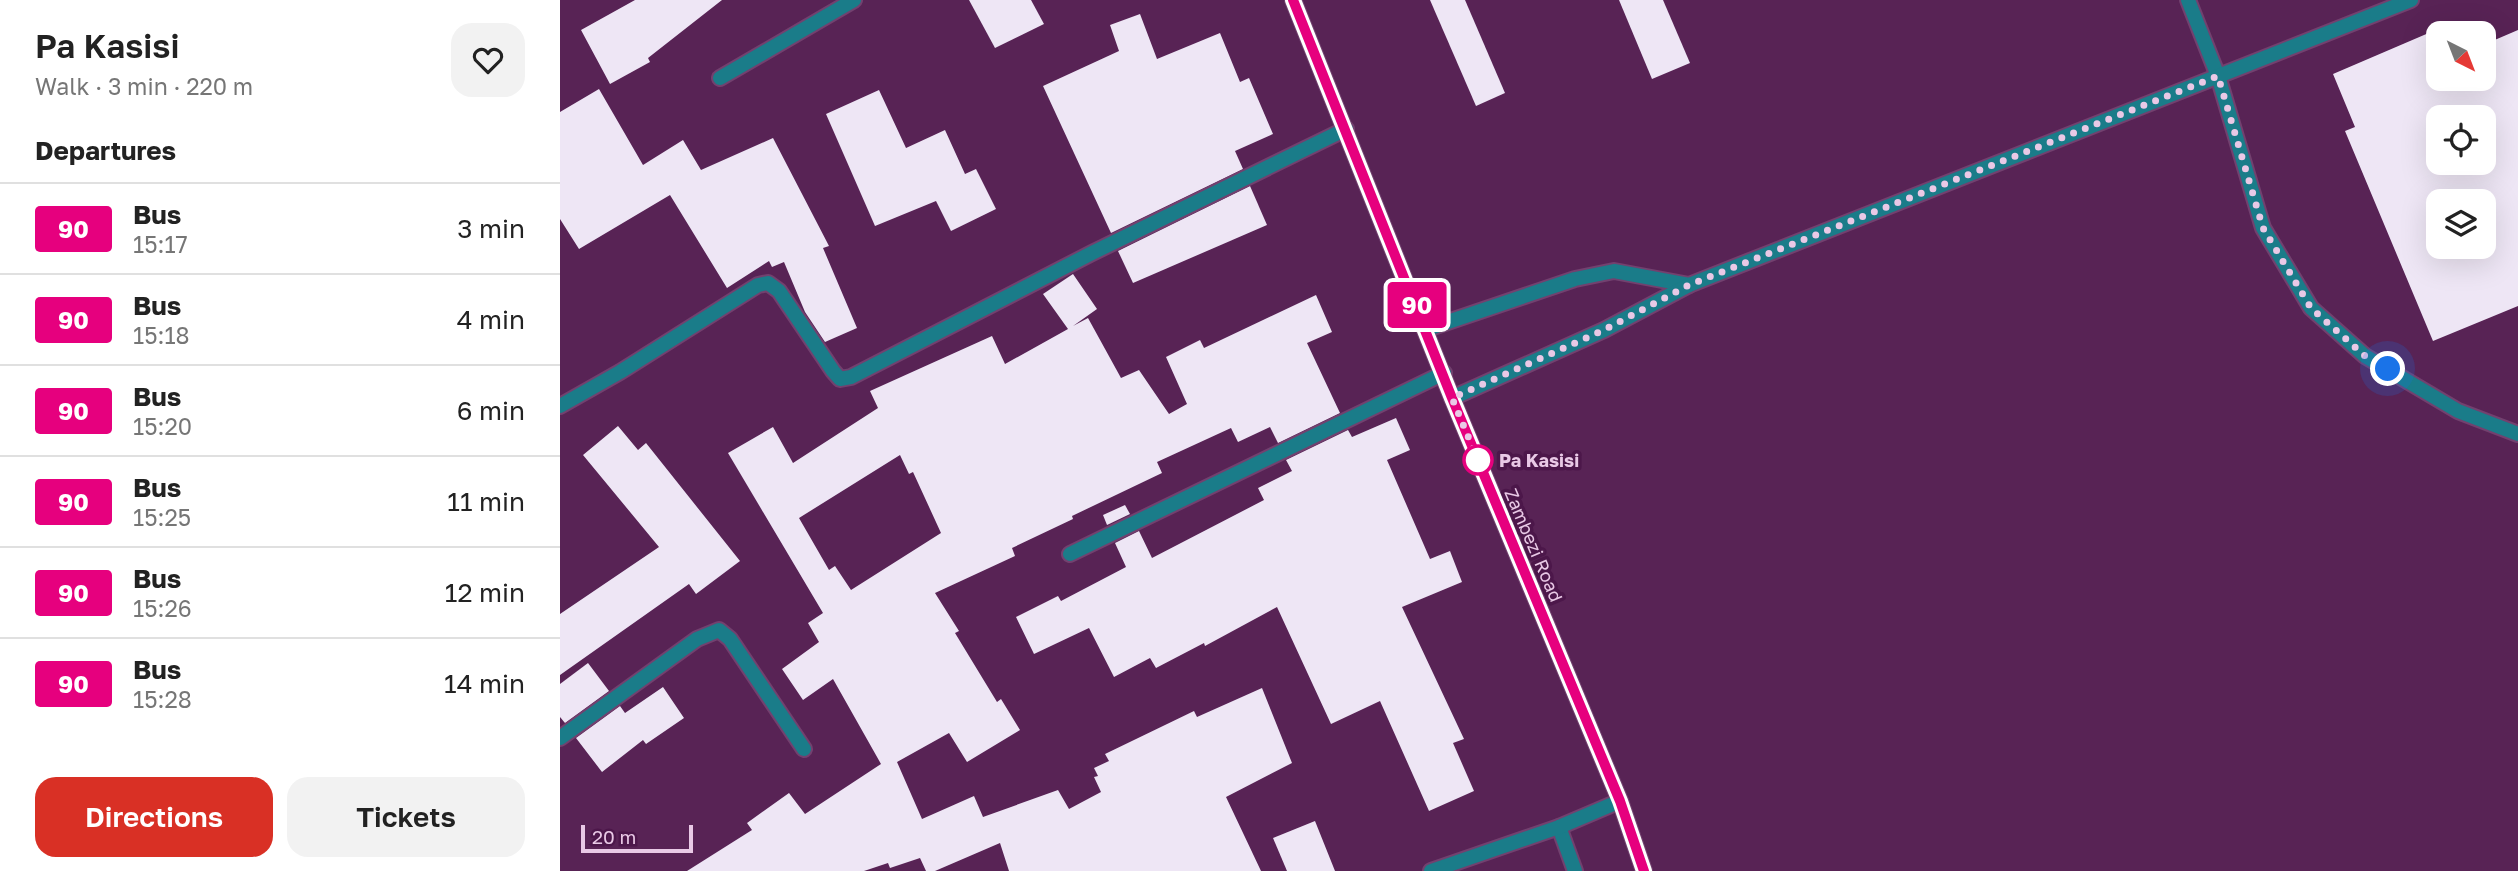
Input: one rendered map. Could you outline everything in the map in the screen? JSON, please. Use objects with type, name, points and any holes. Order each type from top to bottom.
[{"type":"main road","name":"Zambezi Road","points":[[1293,0],[1427,329],[1452,398],[1620,801],[1644,871]]},
{"type":"street","points":[[720,78],[854,0]]},
{"type":"street","points":[[2188,0],[2218,76],[2263,228],[2311,308],[2365,356],[2458,411],[2518,434]]},
{"type":"street","points":[[1452,398],[1604,330],[1689,285],[2411,0]]},
{"type":"street","points":[[560,406],[620,372],[758,285],[768,283],[779,291],[840,379],[851,377],[1092,253],[1346,129]]},
{"type":"street","points":[[1427,329],[1574,279],[1614,271],[1689,285]]},
{"type":"street","points":[[1070,554],[1444,373]]},
{"type":"street","points":[[560,738],[696,639],[719,630],[730,639],[804,749]]},
{"type":"street","points":[[1431,871],[1559,827],[1620,801]]},
{"type":"street","points":[[1559,827],[1575,871]]},
{"type":"building","points":[[635,0],[722,0],[648,58],[650,62],[610,84],[581,30]]},
{"type":"building","points":[[969,0],[1031,0],[1044,24],[995,48]]},
{"type":"building","points":[[1430,0],[1465,0],[1505,93],[1476,106]]},
{"type":"building","points":[[1619,0],[1663,0],[1690,63],[1652,79]]},
{"type":"building","points":[[1140,14],[1157,59],[1220,33],[1240,82],[1249,78],[1273,134],[1235,151],[1243,169],[1111,233],[1043,86],[1119,51],[1110,25]]},
{"type":"building","points":[[2518,30],[2518,306],[2433,341],[2345,131],[2355,127],[2333,74],[2426,34],[2426,91],[2496,91],[2496,39]]},
{"type":"building","points":[[599,89],[643,165],[683,140],[701,170],[773,138],[829,246],[823,248],[857,328],[825,342],[805,312],[784,262],[772,267],[769,261],[727,288],[670,195],[579,249],[560,219],[560,112]]},
{"type":"building","points":[[879,90],[906,148],[945,130],[965,174],[976,169],[996,209],[951,231],[936,201],[875,226],[826,114]]},
{"type":"building","points":[[1250,186],[1267,225],[1133,283],[1118,251]]},
{"type":"building","points":[[1073,274],[1097,309],[1073,326],[1088,318],[1121,378],[1139,370],[1169,414],[1187,404],[1166,357],[1200,340],[1204,348],[1316,295],[1332,332],[1307,343],[1340,413],[1278,443],[1270,427],[1238,442],[1231,428],[1157,462],[1162,473],[1012,548],[1015,556],[935,593],[959,631],[955,633],[997,702],[1001,699],[1020,730],[967,762],[949,733],[897,762],[922,819],[974,796],[983,817],[1058,790],[1069,809],[1101,792],[1094,777],[1098,776],[1094,768],[1109,761],[1105,754],[1194,711],[1197,717],[1262,688],[1292,763],[1226,797],[1261,871],[1009,871],[1000,843],[935,871],[926,871],[920,858],[890,868],[888,863],[864,871],[687,871],[752,830],[747,823],[789,793],[805,814],[881,764],[833,679],[803,700],[782,669],[819,642],[808,623],[823,613],[728,453],[773,427],[793,463],[878,408],[870,391],[992,336],[1005,364],[1068,329],[1043,294]],"holes":[[[900,455],[909,474],[913,472],[941,533],[851,590],[835,566],[829,570],[799,518]]]},
{"type":"building","points":[[1396,418],[1410,450],[1387,460],[1430,559],[1450,551],[1462,582],[1402,607],[1464,739],[1453,743],[1474,791],[1429,811],[1380,701],[1331,724],[1277,607],[1205,646],[1204,643],[1156,668],[1150,658],[1114,677],[1089,628],[1034,654],[1016,617],[1058,596],[1061,601],[1126,567],[1115,543],[1139,531],[1152,558],[1264,500],[1258,488],[1292,471],[1286,460],[1348,430],[1352,437]]},
{"type":"building","points":[[618,426],[638,450],[646,443],[740,561],[696,594],[689,584],[560,675],[560,614],[659,547],[583,455]]},
{"type":"building","points":[[1125,505],[1130,514],[1107,525],[1103,515]]},
{"type":"building","points":[[588,663],[609,691],[565,723],[560,717],[560,684]]},
{"type":"building","points":[[663,687],[684,718],[646,744],[643,740],[602,772],[576,738],[620,706],[625,713]]},
{"type":"building","points":[[1315,821],[1335,871],[1287,871],[1273,838]]},
{"type":"bus line","name":"90","points":[[1293,0],[1427,329],[1452,398],[1620,801],[1644,871]]},
{"type":"place","name":"Pa Kasisi","points":[[1478,460]]},
{"type":"route","points":[[1478,460],[1452,398],[1604,330],[1689,285],[2218,76],[2263,228],[2311,308],[2365,356],[2388,369]]}]
